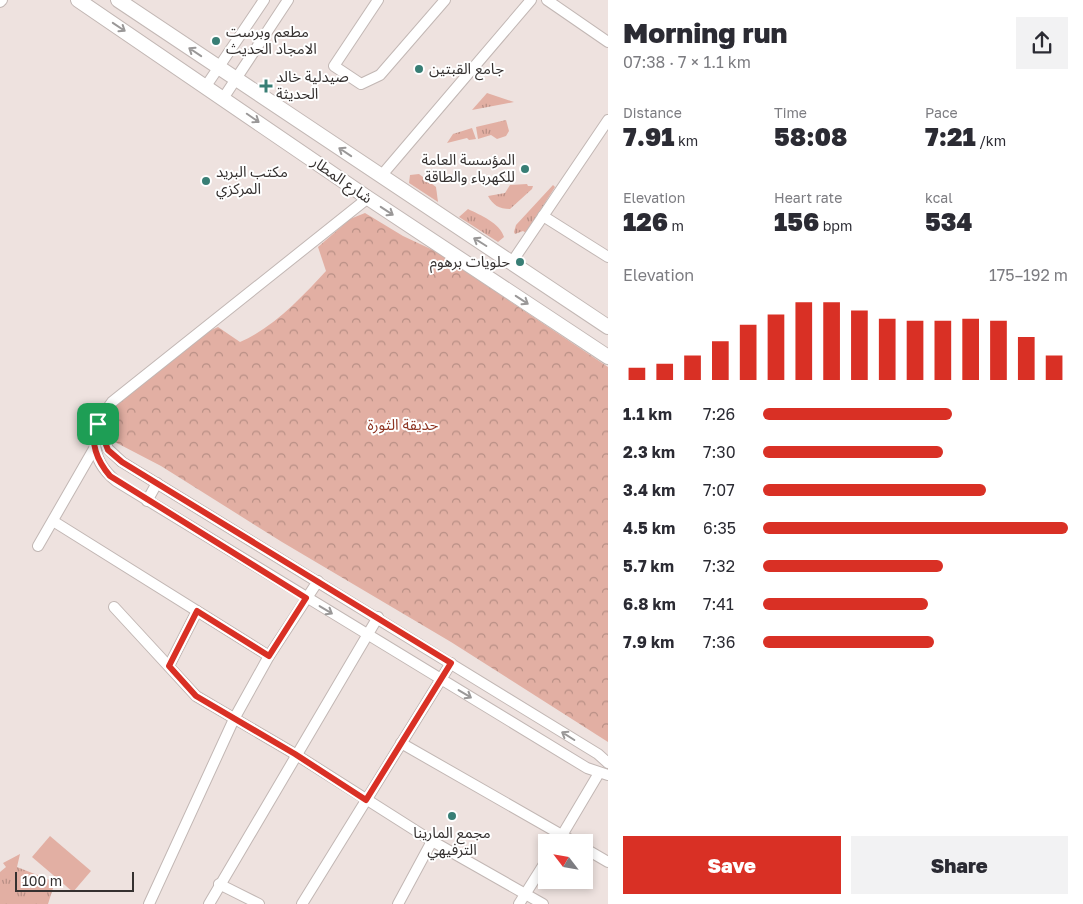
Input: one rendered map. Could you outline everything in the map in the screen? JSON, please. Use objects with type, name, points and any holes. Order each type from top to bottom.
[{"type":"main road","name":"شارع المطار","points":[[78,0],[224,97],[368,198],[608,357]]},
{"type":"main road","name":"شارع المطار","points":[[118,0],[608,327]]},
{"type":"street","points":[[206,86],[264,0]]},
{"type":"street","points":[[224,97],[288,0]]},
{"type":"street","points":[[378,0],[334,66],[361,84],[380,75],[445,0]]},
{"type":"street","points":[[381,176],[531,0]]},
{"type":"street","points":[[547,0],[608,42]]},
{"type":"street","points":[[512,262],[608,120]]},
{"type":"street","points":[[368,198],[118,396],[98,424],[95,433],[96,451],[110,476],[147,500],[440,679],[603,774],[563,834]]},
{"type":"street","points":[[543,216],[608,257]]},
{"type":"street","points":[[98,424],[108,450],[122,462],[378,617],[598,754],[608,763]]},
{"type":"street","points":[[96,451],[108,450]]},
{"type":"street","points":[[38,546],[96,451]]},
{"type":"street","points":[[147,500],[158,483]]},
{"type":"street","points":[[53,521],[269,656]]},
{"type":"street","points":[[149,904],[234,719],[269,656],[318,581]]},
{"type":"street","points":[[114,607],[196,696],[295,754],[432,841],[543,904]]},
{"type":"street","points":[[169,666],[197,611]]},
{"type":"street","points":[[209,904],[295,754],[378,617]]},
{"type":"street","points":[[302,904],[451,663]]},
{"type":"street","points":[[401,743],[552,834]]},
{"type":"street","points":[[398,904],[432,841]]},
{"type":"street","points":[[593,853],[608,862]]},
{"type":"street","points":[[519,904],[538,874]]},
{"type":"street","points":[[219,884],[259,904]]},
{"type":"green space","points":[[487,93],[514,102],[472,110]]},
{"type":"green space","points":[[506,120],[509,131],[506,136],[497,139],[491,135],[478,139],[476,127]]},
{"type":"green space","points":[[472,128],[476,139],[469,140],[467,138],[447,143],[453,134]]},
{"type":"green space","points":[[419,174],[436,187],[438,202],[409,183],[410,175]]},
{"type":"green space","points":[[527,184],[528,186],[533,186],[532,189],[510,209],[497,206],[488,196],[505,193],[510,185]]},
{"type":"green space","points":[[553,185],[555,187],[526,233],[523,231],[515,234],[516,225]]},
{"type":"green space","points":[[468,209],[494,224],[504,237],[498,242],[459,217]]},
{"type":"green space","name":"حديقة الثورة","points":[[365,213],[403,236],[435,251],[608,367],[608,742],[451,642],[282,542],[161,466],[113,441],[105,423],[114,407],[207,332],[218,327],[240,342],[264,329],[297,301],[326,271],[318,247],[350,219]]},
{"type":"green space","points":[[50,836],[91,871],[73,892],[32,857]]},
{"type":"green space","points":[[20,854],[17,867],[55,882],[48,904],[0,904],[0,872],[6,867],[3,863]]},
{"type":"place","name":"مطعم وبرست الامجاد الحديث","points":[[216,41]]},
{"type":"place","name":"جامع القبتين","points":[[419,69]]},
{"type":"place","name":"صيدلية خالد الحديثة","points":[[266,86]]},
{"type":"place","name":"المؤسسة العامة للكهرباء والطاقة","points":[[525,169]]},
{"type":"place","name":"مكتب البريد المركزي","points":[[206,181]]},
{"type":"place","name":"حلويات برهوم","points":[[520,262]]},
{"type":"place","name":"مجمع المارينا الترفيهي","points":[[452,816]]},
{"type":"route","points":[[98,424],[102,430],[108,450],[116,458],[451,663],[366,800],[295,754],[196,696],[169,666],[197,611],[269,656],[306,598],[116,482],[104,470],[97,455],[94,440],[98,424]]}]
